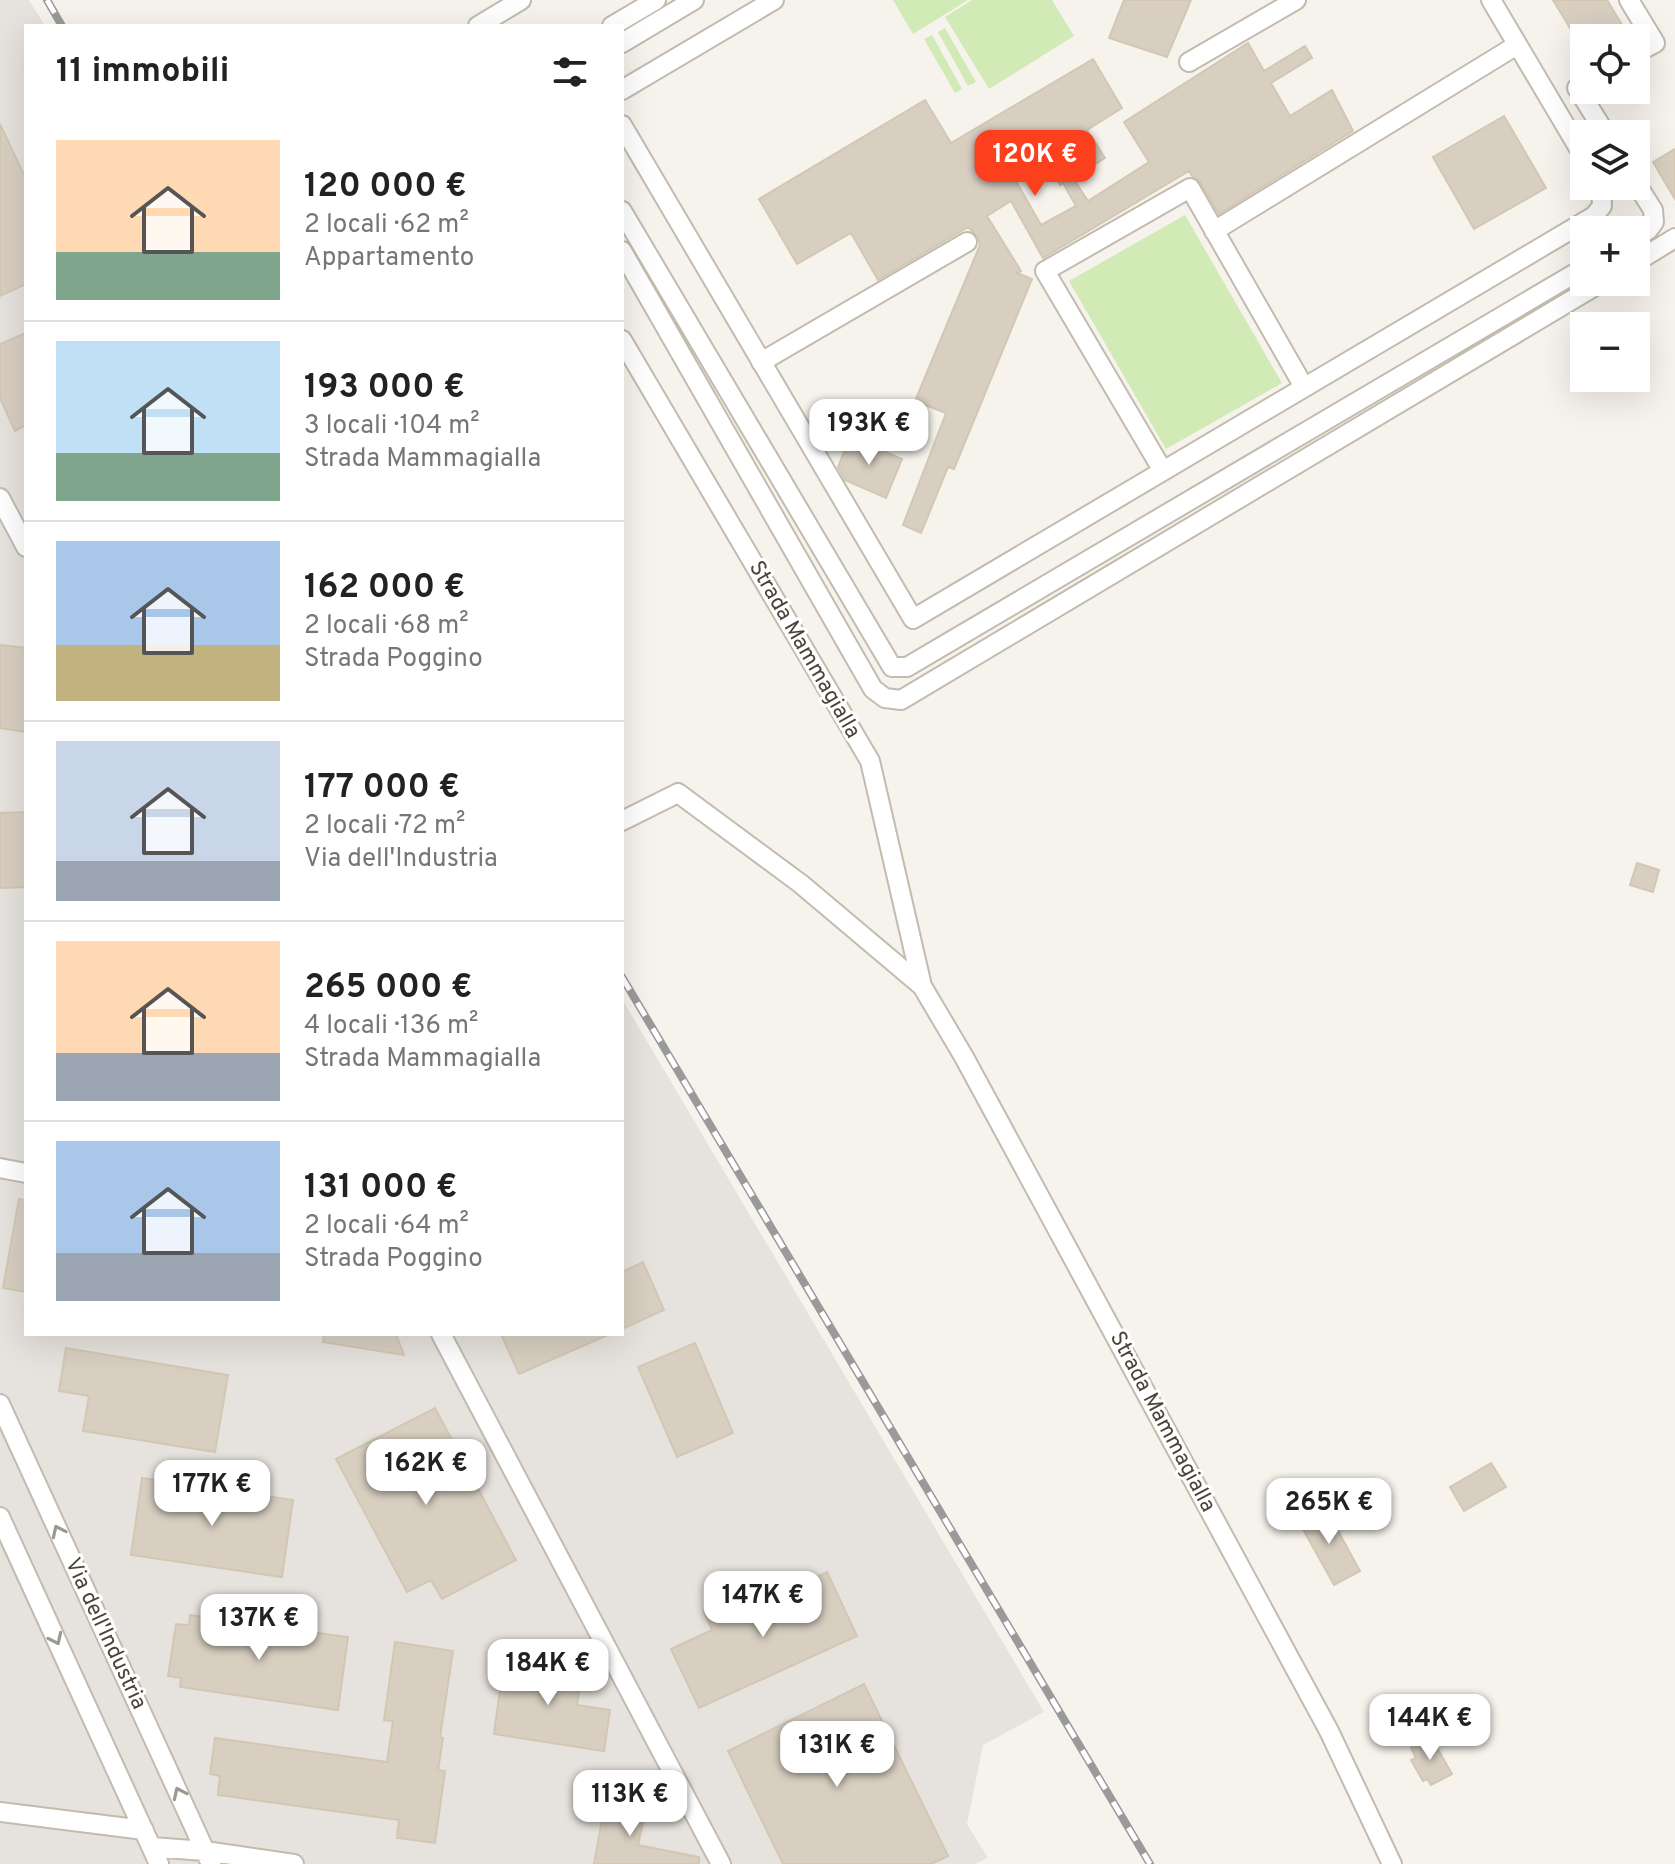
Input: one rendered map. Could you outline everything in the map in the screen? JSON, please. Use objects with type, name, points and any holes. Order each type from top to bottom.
[{"type":"street","points":[[481,24],[521,0]]},
{"type":"street","points":[[615,24],[656,0]]},
{"type":"street","points":[[624,42],[694,0]]},
{"type":"street","points":[[624,89],[774,0]]},
{"type":"street","points":[[1189,62],[1296,0]]},
{"type":"street","points":[[1491,0],[1570,134]]},
{"type":"street","points":[[1629,0],[1644,24]]},
{"type":"street","points":[[1214,231],[1517,45]]},
{"type":"street","points":[[624,128],[913,619],[1594,216],[1602,206],[1602,200]]},
{"type":"street","points":[[1163,471],[1045,271],[1190,188],[1304,387]]},
{"type":"street","points":[[1647,200],[1653,210],[1654,222],[1650,227]]},
{"type":"street","points":[[624,214],[892,667],[907,667],[1570,276]]},
{"type":"street","points":[[1650,253],[1675,238]]},
{"type":"street","points":[[761,362],[967,242]]},
{"type":"street","points":[[624,254],[873,689],[885,698],[901,700],[1579,296]]},
{"type":"street","name":"Strada Mammagialla","points":[[624,343],[870,761],[922,986],[964,1057],[1321,1717],[1392,1864]]},
{"type":"street","points":[[0,498],[24,543]]},
{"type":"street","name":"Strada Mammagialla","points":[[624,820],[678,793],[801,884],[922,986]]},
{"type":"street","points":[[0,1168],[24,1173]]},
{"type":"street","points":[[442,1336],[721,1864]]},
{"type":"street","name":"Via dell'Industria","points":[[0,1404],[5,1429],[208,1857]]},
{"type":"street","name":"Via dell'Industria","points":[[0,1517],[152,1847]]},
{"type":"street","points":[[0,1812],[208,1857],[294,1864]]},
{"type":"shaded area","points":[[0,0],[29,0],[44,24],[24,24],[24,1336],[624,1336],[624,1002],[1044,1712],[983,1745],[967,1824],[988,1858],[975,1864],[0,1864]]},
{"type":"shaded area","points":[[24,899],[24,1149],[0,1143],[0,901]]},
{"type":"green space","points":[[893,0],[968,0],[913,34]]},
{"type":"green space","points":[[972,0],[1052,0],[1074,36],[989,89],[945,17]]},
{"type":"green space","points":[[945,28],[976,82],[968,86],[938,32]]},
{"type":"green space","points":[[932,35],[962,89],[955,93],[924,39]]},
{"type":"green space","points":[[1185,215],[1282,383],[1166,449],[1069,281]]},
{"type":"building","points":[[1124,0],[1191,0],[1167,57],[1109,38]]},
{"type":"building","points":[[1553,0],[1607,0],[1622,24],[1570,24],[1570,28]]},
{"type":"building","points":[[1248,43],[1264,71],[1305,46],[1312,58],[1271,83],[1290,116],[1332,90],[1353,131],[1219,214],[1200,182],[1189,171],[1043,258],[1011,201],[987,216],[1021,271],[1017,273],[1032,279],[954,469],[948,467],[921,533],[903,525],[946,413],[915,401],[980,245],[978,237],[968,227],[878,280],[851,233],[797,264],[759,199],[925,100],[951,143],[1093,59],[1122,108],[1087,130],[1105,158],[1073,178],[1088,201],[1149,162],[1124,122]],"holes":[[[1044,156],[1060,185],[1063,183],[1076,206],[1041,225],[1012,174]]]},
{"type":"building","points":[[1504,116],[1546,188],[1474,229],[1433,157]]},
{"type":"building","points":[[0,124],[24,175],[24,285],[0,296]]},
{"type":"building","points":[[1675,149],[1675,199],[1653,162]]},
{"type":"building","points":[[24,334],[24,426],[15,431],[0,398],[0,344]]},
{"type":"building","points":[[850,437],[902,459],[886,498],[845,480],[838,467]]},
{"type":"building","points":[[0,645],[24,648],[24,732],[0,728]]},
{"type":"building","points":[[24,812],[24,887],[0,888],[0,813]]},
{"type":"building","points":[[1637,863],[1659,870],[1653,892],[1630,885]]},
{"type":"building","points":[[19,1199],[24,1200],[24,1292],[3,1288]]},
{"type":"building","points":[[643,1262],[664,1310],[624,1328],[624,1271]]},
{"type":"building","points":[[324,1336],[397,1336],[404,1355],[323,1342]]},
{"type":"building","points":[[502,1336],[605,1336],[519,1374]]},
{"type":"building","points":[[695,1343],[733,1433],[677,1457],[638,1367]]},
{"type":"building","points":[[66,1348],[228,1375],[215,1452],[83,1431],[89,1396],[59,1391]]},
{"type":"building","points":[[435,1408],[516,1560],[442,1599],[431,1580],[407,1592],[336,1459]]},
{"type":"building","points":[[1491,1463],[1506,1487],[1464,1511],[1450,1487]]},
{"type":"building","points":[[142,1478],[293,1500],[282,1577],[131,1555]]},
{"type":"building","points":[[1325,1507],[1360,1571],[1334,1585],[1299,1522]]},
{"type":"building","points":[[827,1572],[857,1636],[699,1708],[671,1649],[712,1630],[704,1612],[729,1601],[735,1614]]},
{"type":"building","points":[[190,1615],[348,1637],[338,1710],[180,1687],[181,1678],[168,1676],[176,1624],[189,1625]]},
{"type":"building","points":[[395,1642],[453,1651],[440,1737],[443,1738],[438,1770],[445,1771],[435,1843],[397,1838],[399,1820],[218,1795],[220,1776],[210,1774],[215,1738],[387,1762],[393,1721],[384,1720]]},
{"type":"building","points":[[504,1660],[582,1671],[577,1705],[610,1710],[604,1751],[494,1734]]},
{"type":"building","points":[[864,1684],[948,1856],[931,1864],[783,1864],[728,1751]]},
{"type":"building","points":[[1431,1737],[1452,1774],[1431,1785],[1427,1779],[1423,1781],[1411,1760],[1416,1758],[1411,1748]]},
{"type":"building","points":[[606,1797],[647,1805],[638,1845],[699,1857],[699,1864],[594,1864]]},
{"type":"railway","points":[[47,0],[61,24]]},
{"type":"railway","points":[[624,980],[1150,1864]]}]
